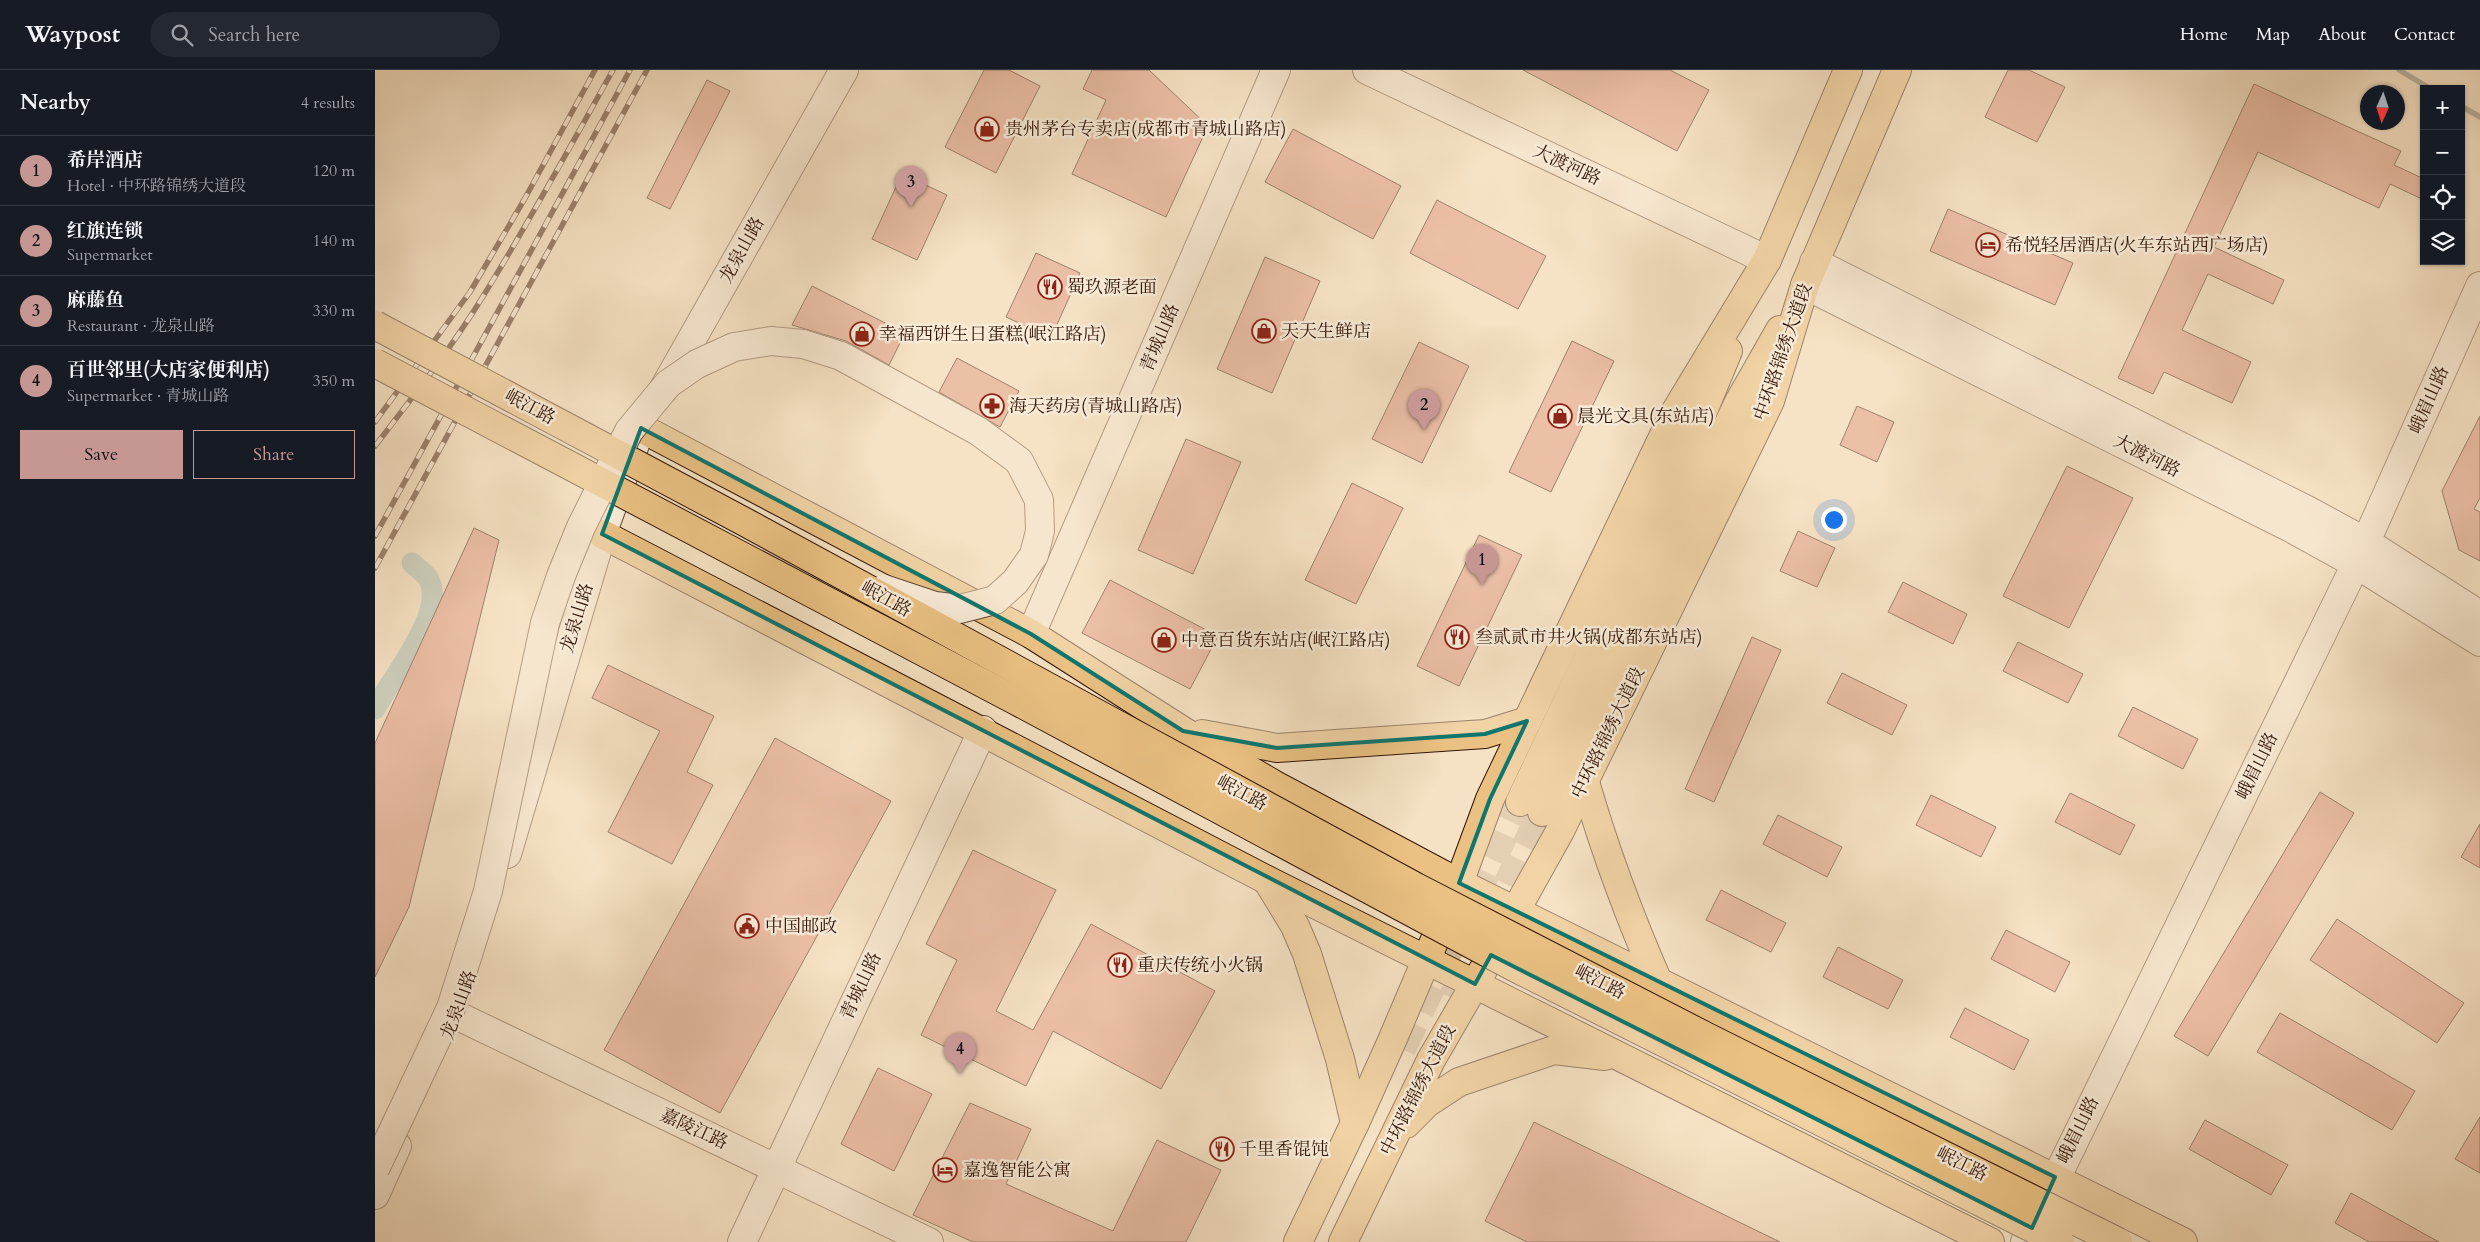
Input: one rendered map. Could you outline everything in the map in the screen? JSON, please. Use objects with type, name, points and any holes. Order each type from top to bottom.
[{"type":"main road","points":[[1809,274],[1739,402],[1531,807],[1694,432],[1848,70]]},
{"type":"main road","name":"中环路锦绣大道段","points":[[1343,1242],[1431,1060],[1560,831],[1585,782],[1770,401],[1809,274],[1897,70]]},
{"type":"main road","points":[[1298,1242],[1355,1123],[1426,960],[1459,882],[1490,799],[1674,414],[1767,260]]},
{"type":"main road","name":"岷江路","points":[[375,325],[842,575],[1417,887],[1707,1038],[2118,1242]]},
{"type":"main road","name":"岷江路","points":[[375,363],[1005,694],[1506,963],[2060,1242]]},
{"type":"main road","name":"岷江路","points":[[641,428],[1031,634],[1183,731],[1275,785],[1515,912],[2055,1177],[2183,1242]]},
{"type":"main road","points":[[602,534],[983,730],[1267,880],[1631,1060],[1990,1242]]},
{"type":"main road","points":[[1183,731],[1277,748],[1485,734],[1527,722]]},
{"type":"main road","points":[[1585,782],[1600,833],[1635,930],[1659,984]]},
{"type":"main road","points":[[1267,880],[1295,926],[1307,954],[1340,1059],[1355,1123]]},
{"type":"main road","points":[[1395,1135],[1427,1104],[1459,1082],[1554,1050],[1631,1060]]},
{"type":"street","name":"龙泉山路","points":[[375,1195],[457,1016],[602,534],[641,428],[844,70]]},
{"type":"street","name":"青城山路","points":[[1031,634],[1276,70]]},
{"type":"street","name":"大渡河路","points":[[1367,70],[1767,260]]},
{"type":"street","name":"大渡河路","points":[[1809,274],[2282,524],[2361,553],[2480,615]]},
{"type":"street","name":"峨眉山路","points":[[2025,1242],[2055,1177],[2361,553],[2480,286]]},
{"type":"street","points":[[375,1169],[451,1008],[488,891],[545,623],[561,576],[581,527],[629,432],[668,384],[697,364],[734,347],[771,341],[803,344],[841,356],[978,431],[1019,461],[1039,500],[1040,531],[1034,555],[1015,582],[995,600],[960,609],[935,606],[842,575]]},
{"type":"street","name":"大渡河路","points":[[2361,553],[2480,642]]},
{"type":"street","name":"青城山路","points":[[742,1242],[775,1167],[983,730]]},
{"type":"street","name":"嘉陵江路","points":[[457,1016],[929,1242]]},
{"type":"highlighted area","points":[[641,428],[1031,634],[1183,731],[1277,748],[1485,734],[1527,721],[1490,799],[1459,883],[2055,1177],[2032,1228],[1491,955],[1475,984],[602,534]]},
{"type":"building","points":[[984,70],[1009,70],[1040,86],[996,173],[945,147]]},
{"type":"building","points":[[1092,70],[1149,70],[1208,126],[1166,217],[1072,174],[1106,100],[1083,89]]},
{"type":"building","points":[[1523,70],[1670,70],[1709,90],[1677,151]]},
{"type":"building","points":[[2008,70],[2029,70],[2065,87],[2037,142],[1985,117]]},
{"type":"building","points":[[707,80],[730,91],[670,209],[647,198]]},
{"type":"building","points":[[2254,84],[2401,151],[2394,165],[2420,177],[2420,198],[2390,184],[2379,208],[2258,152],[2214,247],[2284,280],[2273,304],[2208,274],[2182,330],[2251,362],[2232,403],[2164,372],[2153,394],[2118,378]]},
{"type":"building","points":[[1293,129],[1401,186],[1373,239],[1265,182]]},
{"type":"building","points":[[902,174],[947,195],[917,260],[872,239]]},
{"type":"building","points":[[1437,200],[1546,256],[1518,309],[1410,253]]},
{"type":"building","points":[[1948,209],[2073,263],[2055,305],[1930,251]]},
{"type":"building","points":[[1036,253],[1080,273],[1051,338],[1006,317]]},
{"type":"building","points":[[1265,257],[1320,281],[1272,393],[1217,369]]},
{"type":"building","points":[[812,286],[905,333],[889,365],[846,341],[792,325]]},
{"type":"building","points":[[1572,341],[1614,361],[1551,492],[1509,472]]},
{"type":"building","points":[[1419,342],[1469,366],[1422,463],[1372,439]]},
{"type":"building","points":[[957,358],[1019,391],[1000,427],[939,392]]},
{"type":"building","points":[[1857,406],[1894,422],[1877,462],[1840,445]]},
{"type":"building","points":[[2480,416],[2480,498],[2474,509],[2480,512],[2480,561],[2459,550],[2442,491]]},
{"type":"building","points":[[1186,439],[1241,462],[1193,574],[1138,550]]},
{"type":"building","points":[[2067,466],[2133,498],[2069,628],[2003,596]]},
{"type":"building","points":[[1352,483],[1403,508],[1356,604],[1305,580]]},
{"type":"building","points":[[474,528],[499,540],[409,907],[375,977],[375,743]]},
{"type":"building","points":[[1798,531],[1835,548],[1817,587],[1780,571]]},
{"type":"building","points":[[1479,535],[1522,555],[1459,686],[1417,666]]},
{"type":"building","points":[[1110,580],[1218,636],[1190,689],[1082,633]]},
{"type":"building","points":[[1903,582],[1967,614],[1953,644],[1888,612]]},
{"type":"building","points":[[1752,637],[1781,650],[1714,802],[1685,789]]},
{"type":"building","points":[[2018,642],[2083,674],[2068,703],[2003,671]]},
{"type":"building","points":[[608,665],[714,716],[687,772],[713,785],[672,864],[608,832],[660,731],[592,698]]},
{"type":"building","points":[[1842,673],[1907,705],[1892,735],[1827,703]]},
{"type":"building","points":[[2133,707],[2198,739],[2183,769],[2118,736]]},
{"type":"building","name":"中国邮政","points":[[775,738],[891,801],[720,1113],[604,1050]]},
{"type":"building","points":[[2320,792],[2354,813],[2208,1056],[2174,1036]]},
{"type":"building","points":[[2070,793],[2135,825],[2120,855],[2055,822]]},
{"type":"building","points":[[1931,795],[1996,827],[1981,857],[1916,825]]},
{"type":"building","points":[[1778,815],[1842,847],[1827,877],[1763,844]]},
{"type":"building","points":[[2480,824],[2480,868],[2461,857]]},
{"type":"building","points":[[973,850],[1056,890],[996,1011],[1033,1030],[1091,924],[1215,991],[1161,1089],[1053,1031],[1026,1086],[921,1035],[957,960],[926,944]]},
{"type":"building","points":[[1721,890],[1786,923],[1771,952],[1706,920]]},
{"type":"building","points":[[2337,919],[2464,1003],[2437,1043],[2310,960]]},
{"type":"building","points":[[2006,930],[2070,962],[2055,992],[1991,959]]},
{"type":"building","points":[[1838,947],[1903,980],[1888,1009],[1823,977]]},
{"type":"building","points":[[1965,1008],[2029,1040],[2014,1070],[1950,1037]]},
{"type":"building","points":[[2280,1013],[2415,1091],[2392,1130],[2257,1052]]},
{"type":"building","points":[[878,1068],[932,1094],[894,1171],[841,1144]]},
{"type":"building","points":[[970,1103],[1031,1129],[1006,1184],[1113,1231],[1157,1140],[1221,1170],[1186,1242],[973,1242],[913,1215]]},
{"type":"building","points":[[2480,1117],[2480,1173],[2455,1159]]},
{"type":"building","points":[[2205,1120],[2288,1165],[2271,1195],[2189,1149]]},
{"type":"building","points":[[1534,1122],[1780,1242],[1527,1242],[1485,1221]]},
{"type":"building","points":[[2351,1193],[2439,1242],[2369,1242],[2335,1223]]},
{"type":"waterway","points":[[2399,70],[2424,85]]},
{"type":"waterway","points":[[2465,108],[2480,117]]},
{"type":"waterway","points":[[375,709],[414,647],[430,612],[432,596],[429,579],[412,563]]},
{"type":"tunnel","points":[[1402,1049],[1520,802]]},
{"type":"tunnel","points":[[1452,998],[1542,812]]},
{"type":"railway","points":[[375,422],[470,292],[524,200],[595,70]]},
{"type":"railway","points":[[375,446],[417,392],[470,317],[532,214],[613,70]]},
{"type":"railway","points":[[375,536],[630,70]]},
{"type":"railway","points":[[375,568],[647,70]]},
{"type":"place","name":"贵州茅台专卖店(成都市青城山路店)","points":[[987,129]]},
{"type":"place","name":"麻藤鱼","points":[[911,207]]},
{"type":"place","name":"希悦轻居酒店(火车东站西广场店)","points":[[1988,245]]},
{"type":"place","name":"蜀玖源老面","points":[[1050,287]]},
{"type":"place","name":"天天生鲜店","points":[[1264,331]]},
{"type":"place","name":"幸福西饼生日蛋糕(岷江路店)","points":[[862,334]]},
{"type":"place","name":"海天药房(青城山路店)","points":[[992,406]]},
{"type":"place","name":"晨光文具(东站店)","points":[[1560,416]]},
{"type":"place","name":"红旗连锁","points":[[1424,430]]},
{"type":"place","name":"希岸酒店","points":[[1482,585]]},
{"type":"place","name":"叁贰贰市井火锅(成都东站店)","points":[[1457,637]]},
{"type":"place","name":"中意百货东站店(岷江路店)","points":[[1164,640]]},
{"type":"place","name":"中国邮政","points":[[747,926]]},
{"type":"place","name":"重庆传统小火锅","points":[[1120,965]]},
{"type":"place","name":"百世邻里(大店家便利店)","points":[[960,1074]]},
{"type":"place","name":"千里香馄饨","points":[[1222,1149]]},
{"type":"place","name":"嘉逸智能公寓","points":[[945,1170]]}]
